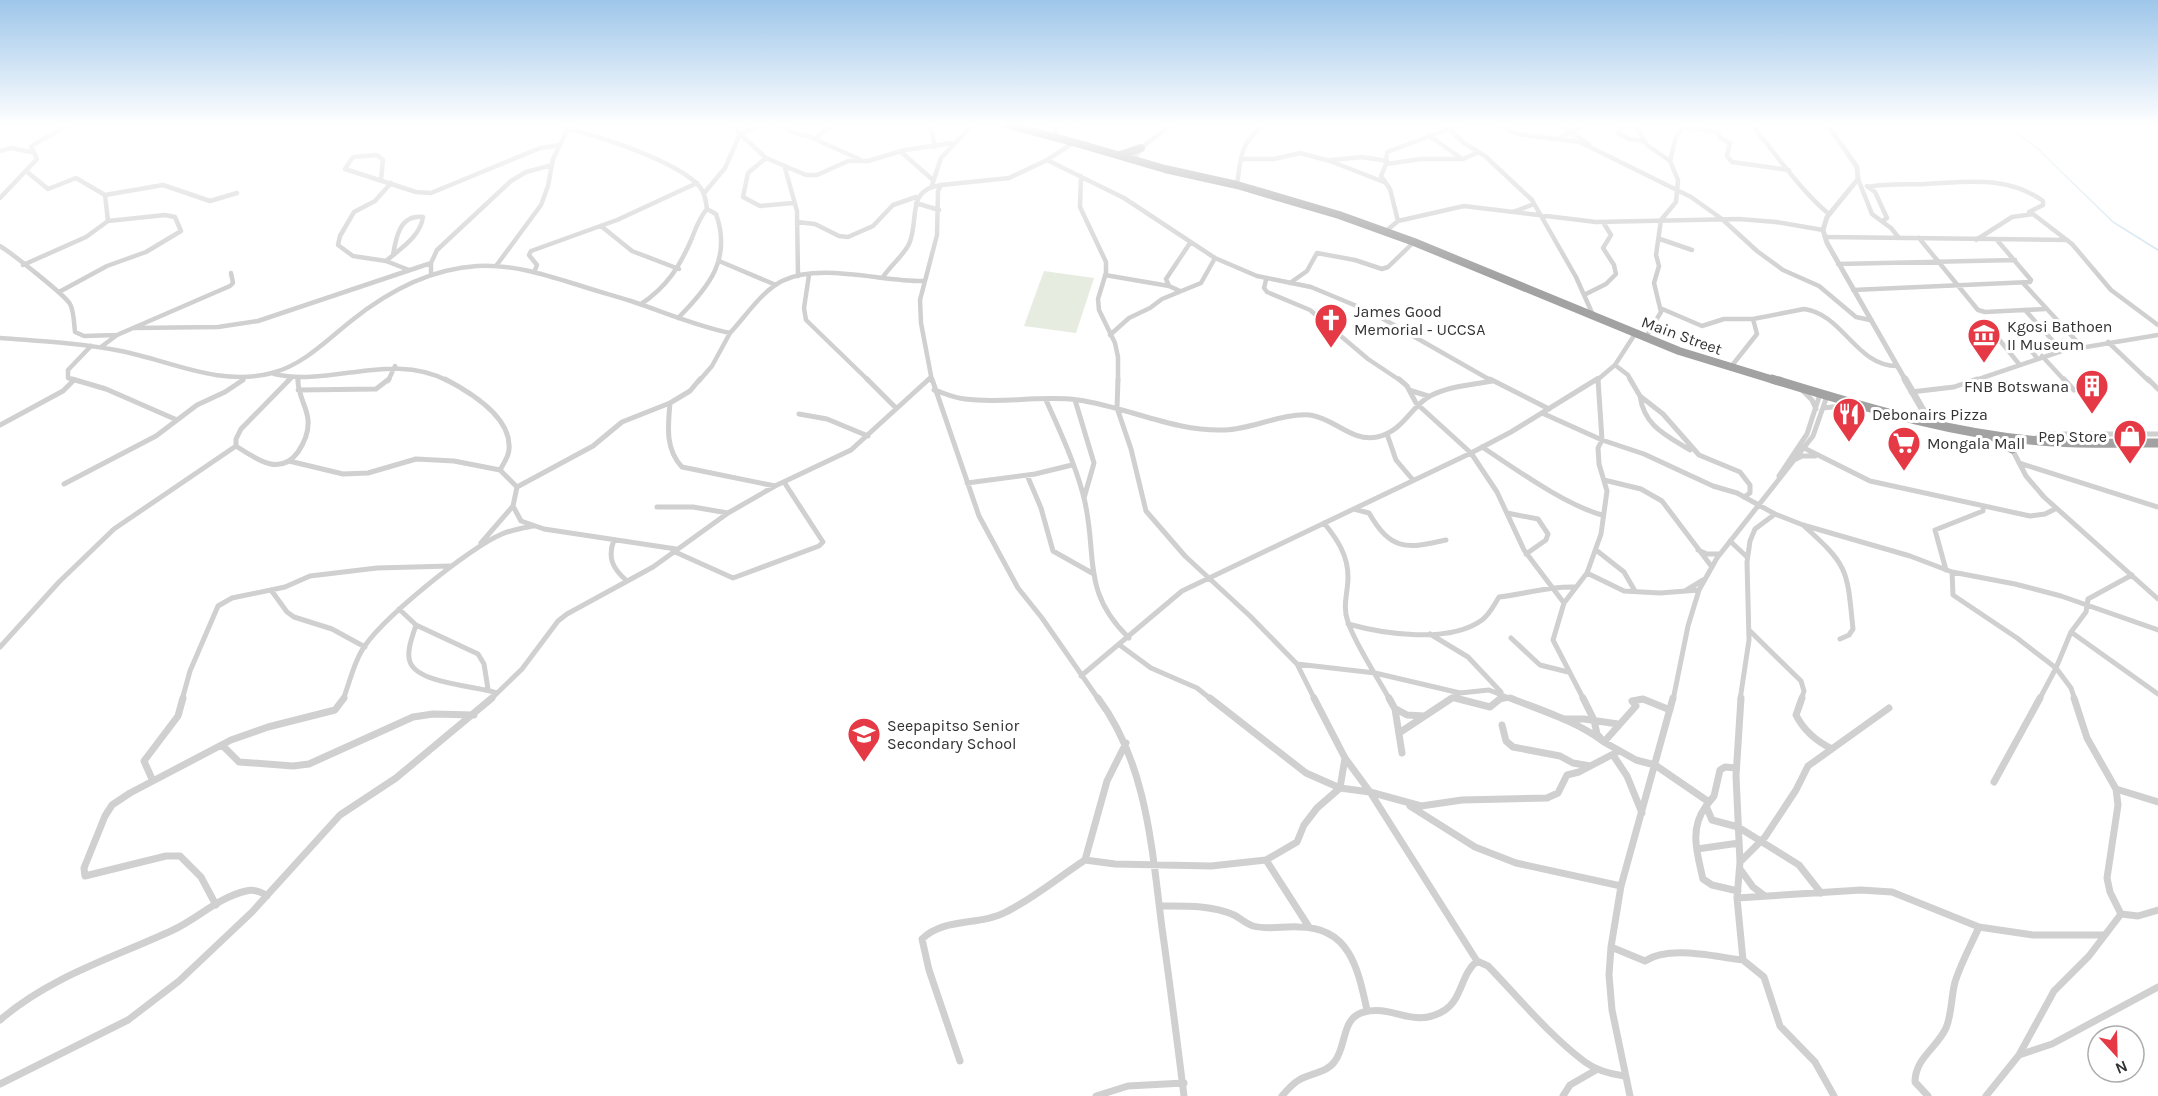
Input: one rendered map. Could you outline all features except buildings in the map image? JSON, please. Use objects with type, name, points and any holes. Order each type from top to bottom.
[{"type":"highway","name":"Main Street","points":[[1195,175],[1237,185],[1386,231],[1635,333],[1730,368],[1853,404],[1931,424],[2035,441],[2065,444],[2158,443]]},
{"type":"highway","name":"Main Street","points":[[1196,175],[1214,180]]},
{"type":"highway","points":[[1987,434],[2013,450],[2022,443],[2035,441]]},
{"type":"highway","points":[[2061,434],[2060,439],[2065,444]]},
{"type":"street","points":[[0,198],[22,175]]},
{"type":"street","points":[[31,175],[48,189],[76,178],[105,195],[163,185],[210,201],[237,193]]},
{"type":"street","points":[[365,175],[416,192],[431,192],[473,175]]},
{"type":"street","points":[[381,175],[381,180]]},
{"type":"street","points":[[431,273],[431,263],[437,250],[511,181],[521,175]]},
{"type":"street","points":[[496,266],[541,205],[549,175]]},
{"type":"street","points":[[684,175],[697,183],[705,192],[707,209]]},
{"type":"street","points":[[705,192],[719,175]]},
{"type":"street","points":[[746,175],[743,197],[751,204],[766,206],[793,203]]},
{"type":"street","points":[[787,175],[797,211],[798,276]]},
{"type":"street","points":[[925,175],[933,183],[941,185],[1003,180],[1014,175]]},
{"type":"street","points":[[883,277],[909,244],[915,225],[916,197],[919,192],[933,183],[936,175]]},
{"type":"street","points":[[1237,185],[1239,175]]},
{"type":"street","points":[[1367,175],[1385,182]]},
{"type":"street","points":[[1382,175],[1393,198],[1398,221]]},
{"type":"street","points":[[1505,175],[1527,194],[1534,204],[1584,295],[1593,317]]},
{"type":"street","points":[[1644,175],[1677,190],[1722,219],[1768,260],[1783,270],[1819,286],[1856,317],[1870,320]]},
{"type":"street","points":[[1646,337],[1660,314],[1654,283],[1659,266],[1656,255],[1661,220],[1676,202],[1676,175]]},
{"type":"street","points":[[1793,175],[1811,199],[1829,213]]},
{"type":"street","points":[[1858,175],[1872,214],[1891,228],[1899,238]]},
{"type":"street","points":[[1549,409],[1492,381],[1371,312],[1311,287],[1266,280],[1215,258],[1130,201],[1081,176],[1080,207],[1104,258],[1105,275],[1100,291],[1099,310],[1102,322],[1115,343],[1118,357],[1117,408],[1131,449],[1146,511],[1163,533],[1208,579],[1250,616],[1297,664],[1345,758],[1370,792],[1477,961],[1488,966],[1542,1022],[1596,1070],[1624,1076]]},
{"type":"street","points":[[1868,187],[1894,183],[1989,181],[2019,188],[2043,201],[2043,204],[2029,212],[1992,226],[1976,240]]},
{"type":"street","points":[[1859,182],[1875,192],[1887,218],[1882,222]]},
{"type":"street","points":[[1859,182],[1829,213],[1824,230],[1826,237],[1852,290],[1931,424]]},
{"type":"street","points":[[391,183],[375,201],[354,212],[340,236],[338,245],[342,251],[359,258],[386,261],[409,270]]},
{"type":"street","points":[[535,270],[537,265],[529,255],[531,251],[601,226],[697,183]]},
{"type":"street","points":[[941,185],[938,191],[937,235],[920,300],[921,323],[934,390],[979,516],[1018,588],[1109,713],[1125,743],[1138,781],[1154,864],[1184,1096]]},
{"type":"street","points":[[105,195],[108,221]]},
{"type":"street","points":[[797,222],[815,224],[839,236],[848,237],[873,226],[893,205],[916,197]]},
{"type":"street","points":[[916,203],[939,210]]},
{"type":"street","points":[[1512,212],[1534,204]]},
{"type":"street","points":[[1386,231],[1398,221],[1464,206],[1541,217],[1603,222],[1722,219],[1776,222],[1824,230]]},
{"type":"street","points":[[678,318],[705,291],[720,261],[720,228],[716,214],[707,209]]},
{"type":"street","points":[[642,304],[656,294],[679,269],[699,216],[707,209]]},
{"type":"street","points":[[2029,212],[2043,220],[2067,240],[2111,290],[2158,325]]},
{"type":"street","points":[[23,265],[86,237],[108,221],[165,215],[175,217],[181,231],[146,252],[107,266],[59,292]]},
{"type":"street","points":[[386,261],[393,255],[418,231],[423,217],[411,216],[406,219],[397,236],[393,255]]},
{"type":"street","points":[[1584,295],[1603,286],[1616,274],[1614,265],[1603,248],[1611,236],[1603,222]]},
{"type":"street","points":[[601,226],[632,251],[679,269]]},
{"type":"street","points":[[1826,237],[2067,240]]},
{"type":"street","points":[[1919,238],[1977,309],[1983,312],[2045,309]]},
{"type":"street","points":[[1660,239],[1692,249]]},
{"type":"street","points":[[1852,290],[1958,287],[2022,283],[2031,280],[1997,240]]},
{"type":"street","points":[[1290,283],[1306,271],[1317,253],[1355,260],[1382,269],[1414,242]]},
{"type":"street","points":[[1169,286],[1166,279],[1190,243]]},
{"type":"street","points":[[0,246],[14,254],[23,265],[59,292],[70,304],[75,332],[84,336],[117,335]]},
{"type":"street","points":[[1110,335],[1129,318],[1150,308],[1162,299],[1204,281],[1215,258]]},
{"type":"street","points":[[1838,264],[2015,260]]},
{"type":"street","points":[[720,261],[776,285]]},
{"type":"street","points":[[134,328],[218,327],[258,321],[431,263]]},
{"type":"street","points":[[0,338],[101,347],[159,360],[206,375],[244,378],[273,373],[307,355],[379,301],[431,273],[462,267],[496,266],[535,270],[642,304],[706,329],[730,333]]},
{"type":"street","points":[[101,347],[117,335],[225,288],[233,283],[231,273]]},
{"type":"street","points":[[517,487],[592,447],[622,422],[670,403],[697,385],[712,366],[730,333],[776,285],[798,276],[809,275],[883,277],[910,282],[924,281]]},
{"type":"street","points":[[809,275],[804,308],[806,320],[896,408]]},
{"type":"street","points":[[1105,275],[1169,286],[1180,291]]},
{"type":"street","points":[[1266,280],[1264,288],[1267,292],[1310,310],[1346,342],[1399,379],[1419,406],[1472,453],[1486,473],[1527,554],[1564,603]]},
{"type":"street","points":[[2022,283],[2082,347]]},
{"type":"street","points":[[1660,308],[1699,326],[1728,319],[1754,319],[1812,309],[1850,338],[1873,361],[1882,365],[1897,366]]},
{"type":"street","points":[[2025,310],[2062,351]]},
{"type":"street","points":[[1730,368],[1757,334],[1754,319]]},
{"type":"street","points":[[2008,322],[2074,390]]},
{"type":"street","points":[[1989,327],[2019,364]]},
{"type":"street","points":[[1081,676],[1105,661],[1172,598],[1472,453],[1549,409],[1615,365],[1635,333]]},
{"type":"street","points":[[1911,392],[1954,387],[2062,351],[2158,335]]},
{"type":"street","points":[[2108,342],[2158,389]]},
{"type":"street","points":[[91,346],[68,370],[67,376],[73,381],[106,389],[177,420]]},
{"type":"street","points":[[1615,365],[1628,375],[1640,396],[1663,414],[1693,450]]},
{"type":"street","points":[[273,373],[291,378],[395,366],[442,376],[493,411],[511,444],[509,454],[500,470]]},
{"type":"street","points":[[298,390],[376,389],[388,381],[395,366]]},
{"type":"street","points":[[236,447],[270,465],[276,466],[289,461],[302,445],[309,422],[298,390],[298,377]]},
{"type":"street","points":[[0,1084],[57,1057],[141,1012],[203,960],[267,896],[340,815],[396,778],[474,715],[532,657],[558,621],[653,567],[728,513],[775,486],[851,450],[931,377]]},
{"type":"street","points":[[64,484],[156,436],[197,405],[225,392],[244,378]]},
{"type":"street","points":[[236,447],[236,439],[241,429],[291,378]]},
{"type":"street","points":[[1598,378],[1602,440],[1598,448],[1599,464],[1607,491],[1601,534],[1587,573],[1564,603],[1553,640],[1594,720],[1597,734],[1604,742]]},
{"type":"street","points":[[0,425],[63,391],[73,381]]},
{"type":"street","points":[[1409,390],[1428,396],[1492,381]]},
{"type":"street","points":[[1798,387],[1812,400],[1816,409]]},
{"type":"street","points":[[934,390],[962,398],[1075,400],[1197,428],[1225,430],[1247,428],[1270,420],[1308,415],[1327,418],[1355,437],[1376,438],[1387,434],[1412,415],[1428,396]]},
{"type":"street","points":[[1768,493],[1811,438],[1819,424],[1824,408],[1824,395]]},
{"type":"street","points":[[1630,1096],[1612,1010],[1609,975],[1611,947],[1621,886],[1682,664],[1688,626],[1704,579],[1720,554],[1794,461],[1824,395]]},
{"type":"street","points":[[1640,396],[1640,410],[1645,419],[1712,462],[1740,472],[1750,485],[1750,493],[1744,497]]},
{"type":"street","points":[[1046,399],[1084,500],[1092,573],[1104,611],[1116,627],[1129,638]]},
{"type":"street","points":[[1075,400],[1094,462],[1084,500]]},
{"type":"street","points":[[670,403],[668,433],[675,459],[682,467],[775,486]]},
{"type":"street","points":[[1824,408],[1853,404]]},
{"type":"street","points":[[1542,413],[1602,440],[1644,454],[1803,525],[1910,556],[1949,571],[2015,584],[2088,605],[2158,630]]},
{"type":"street","points":[[799,414],[827,419],[868,436]]},
{"type":"street","points":[[1387,434],[1397,463],[1404,474],[1413,480]]},
{"type":"street","points":[[2035,441],[2043,434],[2158,434]]},
{"type":"street","points":[[2008,437],[2019,463],[2033,485],[2055,509],[2158,599]]},
{"type":"street","points":[[1811,438],[1812,447],[1817,456]]},
{"type":"street","points":[[0,647],[59,582],[114,529],[236,447]]},
{"type":"street","points":[[1482,447],[1536,482],[1591,512],[1602,515]]},
{"type":"street","points":[[1801,448],[1870,481],[1983,507],[2036,516],[2055,509]]},
{"type":"street","points":[[1794,461],[1802,456],[1817,456]]},
{"type":"street","points":[[289,461],[322,473],[344,475],[363,474],[411,459],[445,460],[500,470],[517,487]]},
{"type":"street","points":[[2019,463],[2158,507]]},
{"type":"street","points":[[967,483],[1027,475],[1072,465]]},
{"type":"street","points":[[1027,475],[1041,508],[1053,551],[1092,573]]},
{"type":"street","points":[[1604,480],[1638,487],[1655,495],[1672,510],[1694,548],[1712,567]]},
{"type":"street","points":[[513,506],[517,517],[533,526],[674,550],[733,578],[819,546],[823,542],[784,482]]},
{"type":"street","points":[[475,550],[513,506],[517,487]]},
{"type":"street","points":[[657,507],[693,507],[728,513]]},
{"type":"street","points":[[1983,507],[1983,511],[1976,516],[1935,530],[1949,571],[1953,595],[2017,638],[2056,668],[2071,688],[2087,738],[2116,789],[2118,805],[2107,878],[2110,892],[2121,914]]},
{"type":"street","points":[[1353,509],[1369,513],[1379,532],[1397,545],[1412,548],[1446,540]]},
{"type":"street","points":[[1507,513],[1538,519],[1548,534],[1546,540],[1527,554]]},
{"type":"street","points":[[1743,960],[1738,894],[1740,866],[1736,768],[1739,709],[1750,631],[1747,556],[1749,541],[1755,530],[1775,514]]},
{"type":"street","points":[[1324,523],[1336,537],[1344,553],[1348,582],[1344,606],[1348,624],[1395,709],[1402,753]]},
{"type":"street","points":[[1803,525],[1837,557],[1848,579],[1853,629],[1849,635],[1840,639]]},
{"type":"street","points":[[216,906],[201,877],[180,856],[166,856],[85,876],[84,868],[105,816],[112,805],[152,779],[222,745],[268,727],[335,710],[342,703],[359,656],[399,609],[475,550],[503,533],[533,526]]},
{"type":"street","points":[[614,540],[609,551],[611,564],[616,572],[627,581]]},
{"type":"street","points":[[1730,541],[1747,556]]},
{"type":"street","points":[[1694,548],[1707,554],[1720,554]]},
{"type":"street","points":[[1596,550],[1630,578],[1635,591]]},
{"type":"street","points":[[152,779],[144,761],[177,716],[190,671],[213,613],[218,606],[232,598],[285,588],[310,576],[366,568],[453,566]]},
{"type":"street","points":[[1587,573],[1624,591],[1653,593],[1699,590]]},
{"type":"street","points":[[1994,782],[2056,668],[2072,632],[2083,617],[2089,598],[2132,575]]},
{"type":"street","points":[[1684,591],[1704,579]]},
{"type":"street","points":[[1348,624],[1380,632],[1430,634],[1477,622],[1499,597],[1530,594],[1553,586],[1575,587]]},
{"type":"street","points":[[271,590],[287,612],[294,617],[338,632],[365,647]]},
{"type":"street","points":[[399,609],[416,625],[478,654],[484,664],[488,689]]},
{"type":"street","points":[[416,625],[410,652],[410,661],[414,669],[433,680],[488,689],[497,693]]},
{"type":"street","points":[[1750,631],[1801,681],[1803,691],[1796,715],[1799,722],[1818,743],[1832,748]]},
{"type":"street","points":[[2072,632],[2158,694]]},
{"type":"street","points":[[1430,634],[1468,657],[1509,699]]},
{"type":"street","points":[[1510,638],[1540,664],[1568,672]]},
{"type":"street","points":[[1121,646],[1151,668],[1197,688],[1306,773],[1340,788],[1370,792],[1406,803],[1421,806],[1462,800],[1547,798],[1558,793],[1567,775],[1592,766],[1616,753]]},
{"type":"street","points":[[1297,664],[1375,673],[1460,693],[1489,690],[1502,693]]},
{"type":"street","points":[[1399,733],[1460,693]]},
{"type":"street","points":[[1453,698],[1490,707],[1502,698],[1509,699],[1564,719],[1589,731],[1616,753],[1655,765],[1707,804],[1712,820],[1738,827],[1799,865],[1821,893]]},
{"type":"street","points":[[1604,742],[1636,706],[1632,701],[1636,699],[1649,700],[1670,710]]},
{"type":"street","points":[[1740,866],[1762,841],[1796,790],[1808,766],[1888,708]]},
{"type":"street","points":[[1395,709],[1407,715],[1426,716]]},
{"type":"street","points":[[222,745],[239,762],[303,765],[323,760],[413,717],[433,714],[474,715]]},
{"type":"street","points":[[1564,719],[1578,718],[1588,722],[1594,720],[1618,724]]},
{"type":"street","points":[[1502,725],[1506,741],[1513,747],[1560,756],[1573,762],[1592,766]]},
{"type":"street","points":[[960,1061],[956,1043],[944,1018],[922,939],[932,930],[984,920],[1005,913],[1085,860],[1107,781],[1125,743]]},
{"type":"street","points":[[1616,753],[1642,813]]},
{"type":"street","points":[[1085,860],[1115,864],[1211,866],[1266,860],[1297,842],[1304,825],[1317,808],[1340,788],[1345,758]]},
{"type":"street","points":[[1736,768],[1725,767],[1720,770],[1714,796],[1698,814],[1694,831],[1703,879],[1712,885],[1738,894],[1765,896],[1861,890],[1892,892],[1935,907],[1978,927],[2033,935],[2103,936]]},
{"type":"street","points":[[2116,789],[2158,802]]},
{"type":"street","points":[[1406,803],[1475,846],[1516,864],[1621,886]]},
{"type":"street","points":[[1697,849],[1738,843]]},
{"type":"street","points":[[1266,860],[1309,927]]},
{"type":"street","points":[[1740,866],[1753,887],[1765,896]]},
{"type":"street","points":[[0,1020],[28,994],[100,959],[176,929],[242,892],[252,890],[267,896]]},
{"type":"street","points":[[1161,906],[1187,906],[1231,913],[1251,926],[1309,927],[1330,934],[1345,946],[1359,976],[1367,1010]]},
{"type":"street","points":[[2121,914],[2138,916],[2158,910]]},
{"type":"street","points":[[1986,1096],[2019,1054],[2054,991],[2089,956],[2121,914]]},
{"type":"street","points":[[1928,1096],[1916,1082],[1915,1072],[1920,1061],[1937,1044],[1947,1026],[1955,982],[1978,927]]},
{"type":"street","points":[[1611,947],[1646,961],[1656,954],[1668,952],[1743,960],[1764,977],[1779,1026],[1815,1062],[1834,1096]]},
{"type":"street","points":[[1282,1096],[1296,1081],[1325,1070],[1333,1064],[1340,1050],[1346,1028],[1353,1016],[1367,1010],[1419,1020],[1442,1013],[1452,1006],[1470,966],[1477,961]]},
{"type":"street","points":[[2019,1054],[2052,1044],[2158,987]]},
{"type":"street","points":[[1563,1096],[1570,1085],[1596,1070]]},
{"type":"street","points":[[1096,1096],[1122,1087],[1156,1083],[1184,1083]]},
{"type":"shaded area","points":[[1044,271],[1094,278],[1076,333],[1024,326]]},
{"type":"waterway","points":[[2065,175],[2113,222],[2158,250]]},
{"type":"place","name":"James Good Memorial - UCCSA","points":[[1331,349]]},
{"type":"place","name":"Kgosi Bathoen II Museum","points":[[1984,364]]},
{"type":"place","name":"FNB Botswana","points":[[2092,415]]},
{"type":"place","name":"Debonairs Pizza","points":[[1849,443]]},
{"type":"place","name":"Pep Store","points":[[2130,465]]},
{"type":"place","name":"Mongala Mall","points":[[1904,472]]},
{"type":"place","name":"Seepapitso Senior Secondary School","points":[[864,763]]}]
